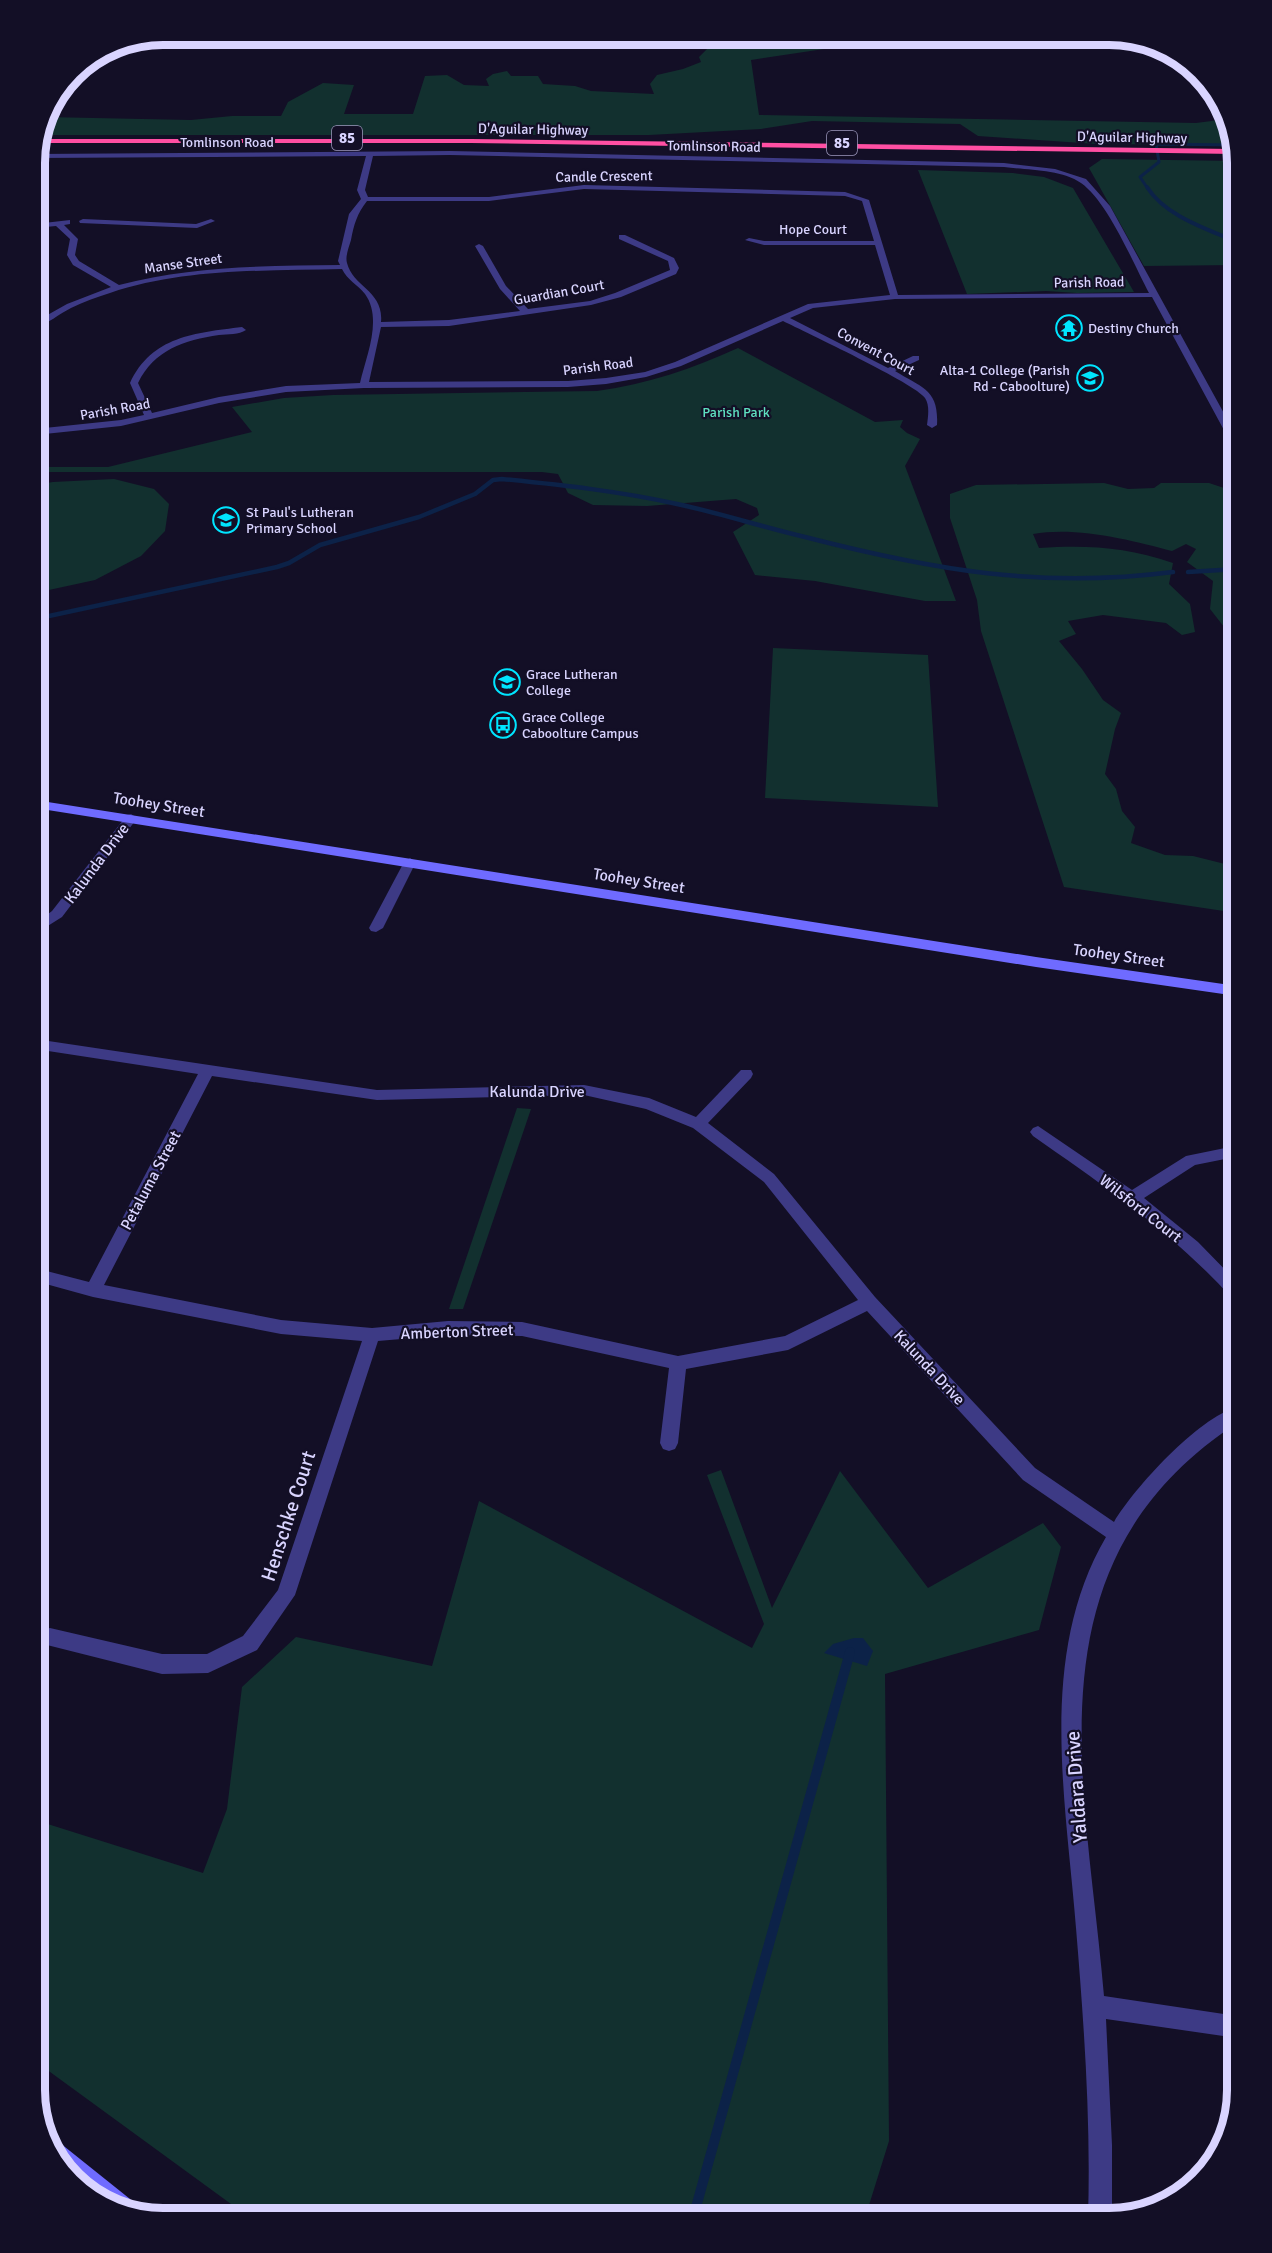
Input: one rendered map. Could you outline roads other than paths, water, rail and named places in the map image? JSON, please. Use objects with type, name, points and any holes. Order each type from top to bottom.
[{"type":"highway","points":[[656,140],[846,136]]},
{"type":"highway","points":[[912,138],[1226,152]]},
{"type":"highway","name":"D'Aguilar Highway","points":[[47,140],[656,140],[1028,149]]},
{"type":"highway","name":"D'Aguilar Highway","points":[[47,140],[459,141],[1226,152]]},
{"type":"highway","points":[[863,147],[881,150],[1111,154],[1226,152]]},
{"type":"street","points":[[142,47],[339,45]]},
{"type":"street","points":[[364,385],[378,312],[368,293],[353,281],[342,261],[353,214],[365,199],[360,190],[370,153]]},
{"type":"street","name":"Tomlinson Road","points":[[45,156],[370,153],[1004,165],[1055,171],[1083,181],[1106,206],[1227,426]]},
{"type":"street","name":"Candle Crescent","points":[[365,199],[489,199],[584,187],[845,194],[865,201],[895,297]]},
{"type":"street","points":[[45,225],[83,218],[197,226],[207,231]]},
{"type":"street","points":[[197,226],[211,221]]},
{"type":"street","points":[[58,223],[74,239],[71,255],[76,263],[115,286]]},
{"type":"street","name":"Guardian Court","points":[[377,326],[449,323],[591,303],[618,295],[665,275],[675,268],[671,260],[621,237]]},
{"type":"street","name":"Hope Court","points":[[749,240],[764,243],[877,243]]},
{"type":"street","points":[[479,246],[503,287],[526,312]]},
{"type":"street","name":"Manse Street","points":[[45,320],[115,286],[228,270],[344,267]]},
{"type":"street","name":"Parish Road","points":[[45,431],[81,429],[286,389],[364,385],[568,384],[606,381],[646,374],[678,364],[811,306],[895,297],[1155,295]]},
{"type":"street","name":"Convent Court","points":[[783,318],[888,371],[928,395],[933,409],[932,425]]},
{"type":"street","points":[[149,417],[134,383],[138,369],[148,357],[166,346],[192,338],[242,330]]},
{"type":"street","points":[[888,371],[916,358]]},
{"type":"street","name":"Toohey Street","points":[[45,805],[1024,960],[1227,989]]},
{"type":"street","name":"Kalunda Drive","points":[[45,923],[57,914],[131,818]]},
{"type":"street","points":[[376,928],[410,862]]},
{"type":"street","name":"Kalunda Drive","points":[[45,1046],[377,1095],[584,1090],[649,1104],[698,1124],[769,1178],[869,1302],[1029,1474],[1118,1535]]},
{"type":"street","name":"Petaluma Street","points":[[93,1290],[207,1071]]},
{"type":"street","points":[[698,1124],[746,1074]]},
{"type":"street","name":"Wilsford Court","points":[[1038,1132],[1132,1198],[1211,1264],[1227,1281]]},
{"type":"street","points":[[1132,1198],[1191,1160],[1227,1154]]},
{"type":"street","name":"Amberton Street","points":[[45,1278],[93,1290],[281,1327],[372,1335],[448,1328],[522,1329],[678,1363],[788,1343],[869,1302]]},
{"type":"street","name":"Henschke Court","points":[[50,1637],[162,1664],[208,1663],[250,1643],[286,1595],[372,1335]]},
{"type":"street","points":[[669,1443],[678,1363]]},
{"type":"street","name":"Yaldara Drive","points":[[1100,2208],[1102,2156],[1094,2006],[1075,1794],[1072,1719],[1077,1656],[1086,1609],[1103,1564],[1137,1504],[1164,1470],[1214,1428],[1227,1420]]},
{"type":"street","points":[[1094,2006],[1227,2025]]},
{"type":"water","points":[[863,1638],[873,1651],[867,1666],[824,1653],[833,1644]]},
{"type":"waterway","points":[[1148,189],[1140,177],[1159,162],[1156,144],[1225,145]]},
{"type":"waterway","points":[[1147,187],[1164,206],[1175,214],[1227,238]]},
{"type":"waterway","points":[[45,617],[277,567],[289,563],[320,545],[419,517],[475,494],[493,480],[502,479],[655,499],[852,549],[943,567],[1032,577],[1125,577],[1173,572]]},
{"type":"waterway","points":[[1188,572],[1227,570]]},
{"type":"waterway","points":[[696,2208],[850,1652]]},
{"type":"place","name":"Destiny Church","points":[[1069,328]]},
{"type":"place","name":"Alta-1 College (Parish Rd - Caboolture)","points":[[1090,378]]},
{"type":"place","name":"St Paul's Lutheran Primary School","points":[[226,520]]},
{"type":"place","name":"Grace Lutheran College","points":[[507,682]]},
{"type":"place","name":"Grace College Caboolture Campus","points":[[503,725]]},
{"type":"park label","name":"Parish Park","points":[[736,412]]}]
